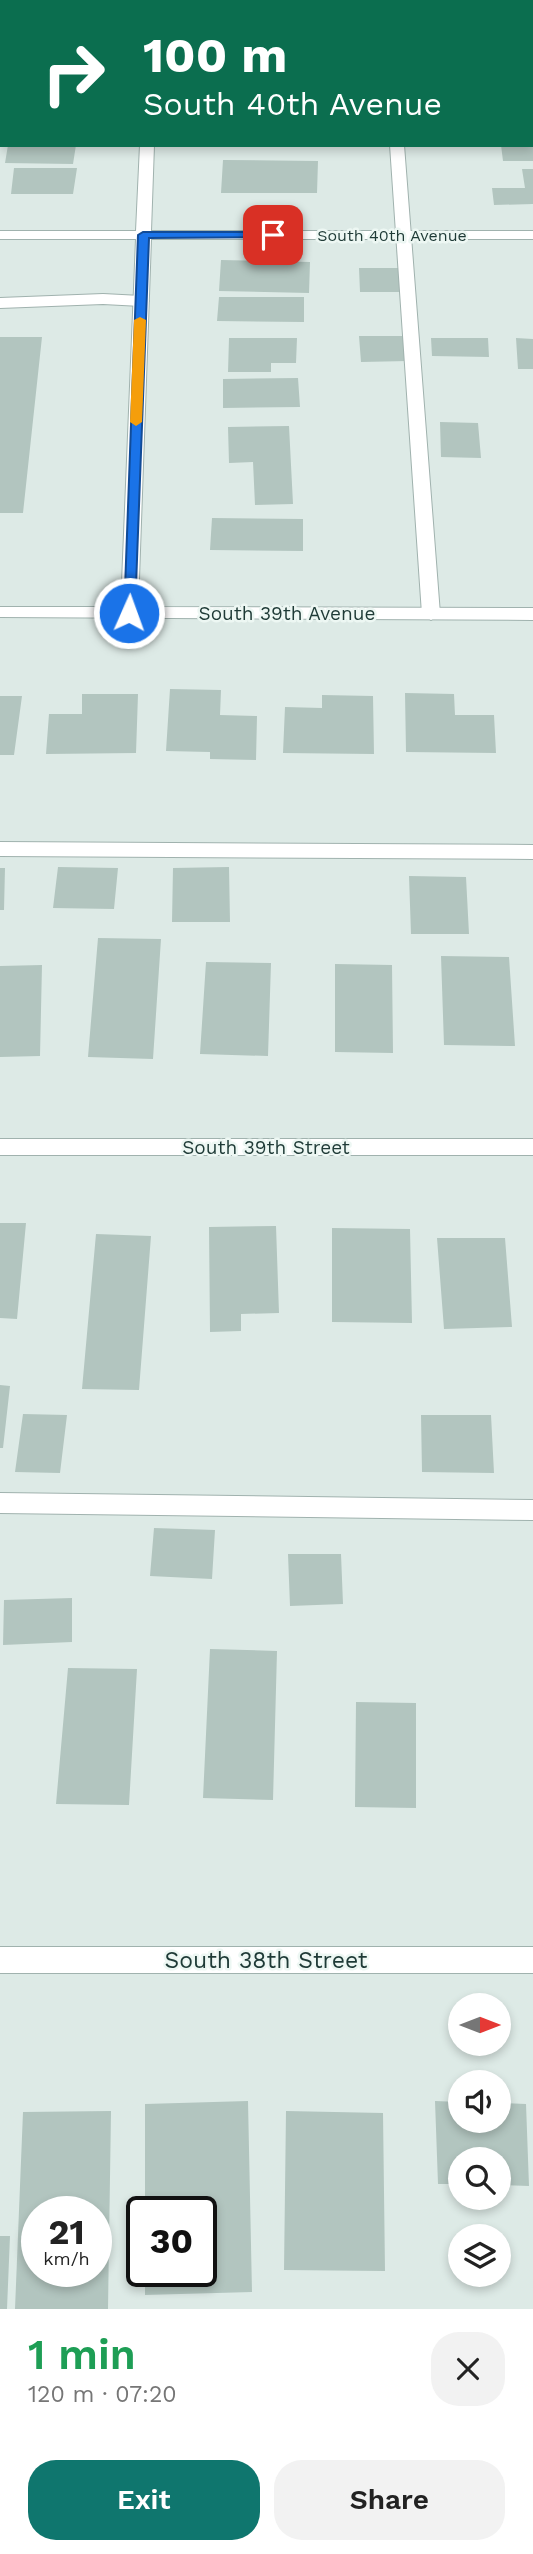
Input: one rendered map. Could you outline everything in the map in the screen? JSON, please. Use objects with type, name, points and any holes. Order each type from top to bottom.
[{"type":"street","points":[[129,613],[147,147]]},
{"type":"street","points":[[397,147],[432,614]]},
{"type":"street","name":"South 40th Avenue","points":[[0,235],[533,235]]},
{"type":"street","points":[[0,303],[103,299],[141,301]]},
{"type":"street","name":"South 39th Avenue","points":[[0,612],[533,614]]},
{"type":"street","points":[[0,849],[533,852]]},
{"type":"street","name":"South 39th Street","points":[[0,1147],[533,1147]]},
{"type":"street","points":[[0,1503],[533,1510]]},
{"type":"street","name":"South 38th Street","points":[[0,1960],[533,1960]]},
{"type":"building","points":[[8,147],[76,147],[73,164],[5,163]]},
{"type":"building","points":[[501,147],[533,147],[533,161],[503,161]]},
{"type":"building","points":[[223,160],[318,161],[317,193],[221,193]]},
{"type":"building","points":[[14,168],[77,168],[73,194],[11,194]]},
{"type":"building","points":[[522,169],[533,169],[533,204],[494,205],[492,188],[525,188]]},
{"type":"building","points":[[221,260],[310,262],[309,293],[219,291]]},
{"type":"building","points":[[359,268],[402,268],[404,292],[360,292]]},
{"type":"building","points":[[219,297],[304,297],[304,322],[217,321]]},
{"type":"building","points":[[359,336],[406,336],[408,361],[361,362]]},
{"type":"building","points":[[0,337],[42,337],[23,513],[0,513]]},
{"type":"building","points":[[229,338],[297,338],[296,363],[271,363],[271,372],[228,372]]},
{"type":"building","points":[[431,338],[488,338],[489,357],[432,356]]},
{"type":"building","points":[[516,338],[533,339],[533,369],[518,369]]},
{"type":"building","points":[[298,378],[300,407],[223,408],[223,379]]},
{"type":"building","points":[[440,422],[478,423],[481,458],[441,457]]},
{"type":"building","points":[[289,426],[293,504],[255,505],[253,462],[229,463],[228,427]]},
{"type":"building","points":[[212,518],[303,519],[303,551],[210,550]]},
{"type":"building","points":[[170,689],[221,690],[220,715],[257,716],[256,760],[210,759],[210,752],[166,751]]},
{"type":"building","points":[[405,693],[454,694],[455,715],[494,715],[496,753],[406,752]]},
{"type":"building","points":[[82,694],[138,694],[136,753],[46,754],[49,714],[82,714]]},
{"type":"building","points":[[322,695],[373,696],[374,754],[283,753],[285,707],[322,708]]},
{"type":"building","points":[[0,696],[22,696],[14,755],[0,755]]},
{"type":"building","points":[[58,867],[118,868],[114,909],[53,908]]},
{"type":"building","points":[[229,867],[230,922],[172,922],[173,868]]},
{"type":"building","points":[[0,868],[5,868],[4,910],[0,910]]},
{"type":"building","points":[[409,876],[466,877],[469,934],[411,934]]},
{"type":"building","points":[[98,938],[161,939],[153,1059],[88,1057]]},
{"type":"building","points":[[441,956],[509,957],[515,1046],[444,1045]]},
{"type":"building","points":[[206,962],[271,963],[268,1056],[200,1054]]},
{"type":"building","points":[[335,964],[392,965],[393,1053],[335,1052]]},
{"type":"building","points":[[42,965],[40,1056],[0,1057],[0,966]]},
{"type":"building","points":[[0,1223],[26,1223],[17,1319],[0,1318]]},
{"type":"building","points":[[276,1226],[279,1313],[241,1314],[241,1331],[210,1332],[209,1227]]},
{"type":"building","points":[[332,1228],[410,1229],[412,1323],[332,1322]]},
{"type":"building","points":[[96,1234],[151,1236],[139,1390],[82,1389]]},
{"type":"building","points":[[437,1238],[505,1238],[512,1327],[444,1329]]},
{"type":"building","points":[[0,1385],[10,1386],[3,1448],[0,1448]]},
{"type":"building","points":[[23,1414],[67,1415],[60,1473],[15,1472]]},
{"type":"building","points":[[421,1415],[491,1415],[494,1473],[422,1472]]},
{"type":"building","points":[[154,1528],[215,1530],[212,1579],[150,1576]]},
{"type":"building","points":[[288,1554],[341,1554],[343,1604],[290,1606]]},
{"type":"building","points":[[72,1598],[72,1642],[3,1645],[4,1600]]},
{"type":"building","points":[[210,1649],[277,1651],[273,1800],[203,1798]]},
{"type":"building","points":[[68,1668],[137,1669],[129,1805],[56,1804]]},
{"type":"building","points":[[356,1702],[416,1703],[416,1808],[355,1807]]},
{"type":"building","points":[[248,2101],[252,2292],[145,2295],[145,2287],[217,2287],[217,2196],[145,2196],[145,2104]]},
{"type":"building","points":[[435,2101],[448,2102],[448,2133],[511,2133],[511,2103],[526,2104],[529,2186],[511,2185],[511,2147],[448,2147],[448,2184],[438,2184]]},
{"type":"building","points":[[111,2111],[110,2196],[21,2196],[21,2287],[108,2287],[108,2309],[15,2309],[23,2112]]},
{"type":"building","points":[[286,2111],[383,2113],[385,2271],[284,2270]]},
{"type":"building","points":[[0,2236],[10,2236],[7,2309],[0,2309]]},
{"type":"slow traffic","points":[[136,422],[140,320]]},
{"type":"route","points":[[129,613],[143,235],[273,235]]}]
